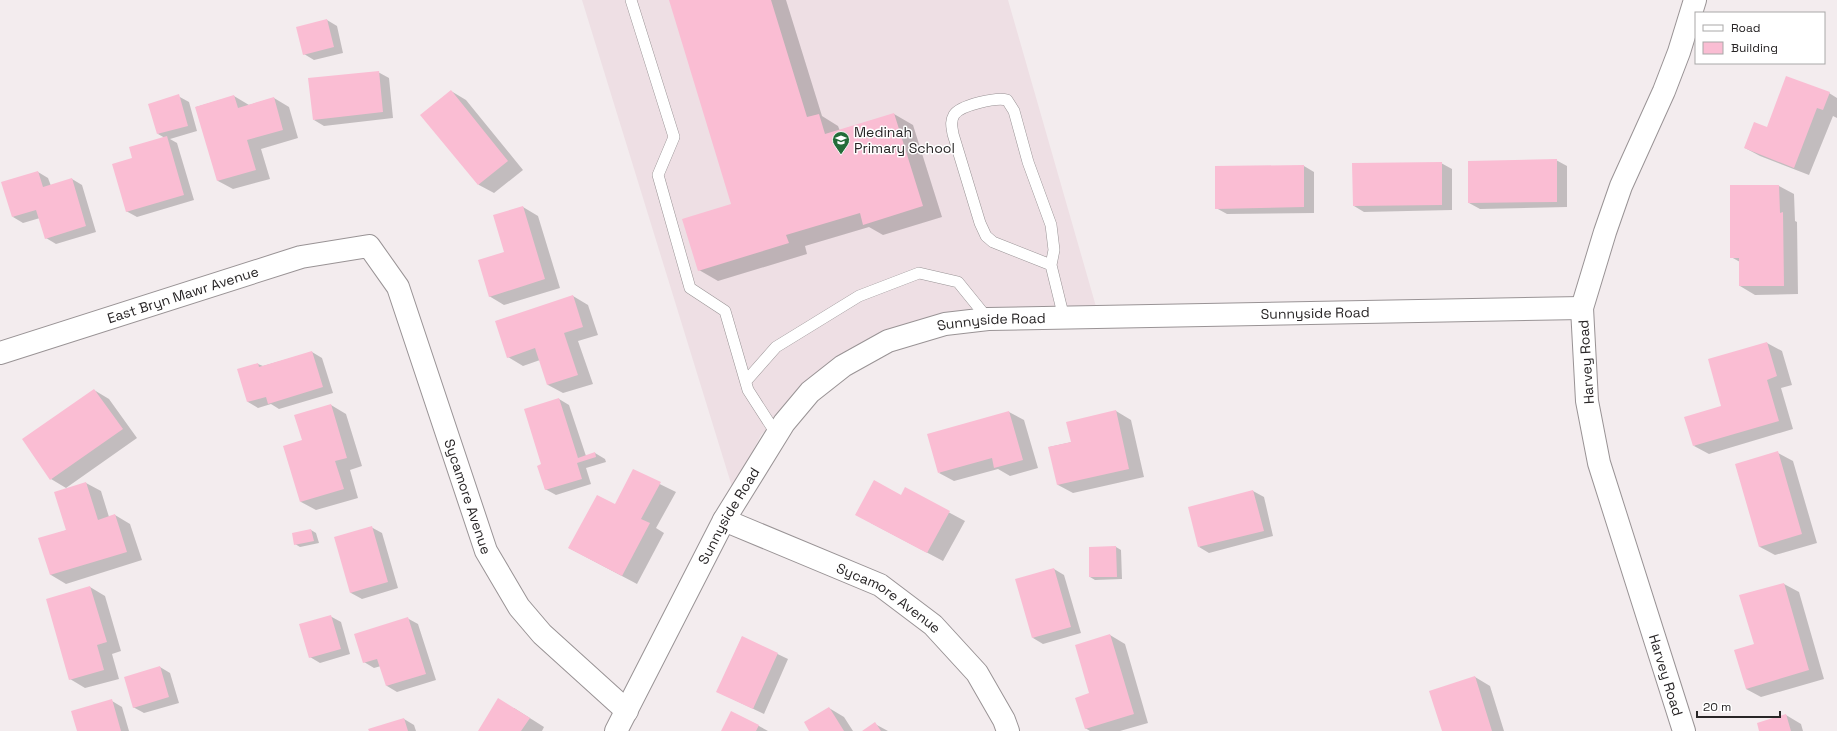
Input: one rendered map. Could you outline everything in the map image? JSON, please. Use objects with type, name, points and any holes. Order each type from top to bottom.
[{"type":"street","name":"Harvey Road","points":[[1684,731],[1599,463],[1587,401],[1582,308],[1605,232],[1622,186],[1664,91],[1679,52],[1695,0]]},
{"type":"street","name":"East Bryn Mawr Avenue","points":[[0,353],[301,257],[369,246]]},
{"type":"street","name":"Sycamore Avenue","points":[[369,246],[398,287],[486,551],[501,580],[519,607],[542,634],[626,711]]},
{"type":"street","name":"Sunnyside Road","points":[[616,731],[724,520],[777,434],[810,392],[849,362],[888,341],[945,324],[988,319],[1582,308]]},
{"type":"street","name":"Sycamore Avenue","points":[[724,520],[880,585],[933,625],[977,673],[1004,720],[1008,731]]},
{"type":"lane","points":[[631,0],[674,137],[658,175],[690,288],[725,311],[748,390],[777,434]]},
{"type":"lane","points":[[1051,265],[993,242],[986,236],[973,203],[953,134],[951,124],[954,114],[960,110],[971,105],[1001,98],[1007,100],[1014,111],[1028,162],[1051,225],[1054,250],[1051,265],[1064,318]]},
{"type":"lane","points":[[746,381],[776,347],[859,296],[919,273],[958,282],[988,319]]},
{"type":"shaded area","name":"Medinah Primary School","points":[[582,0],[1008,0],[1097,310],[890,330],[847,351],[813,379],[761,435],[733,490]]},
{"type":"building","name":"Medinah Primary School","points":[[669,0],[771,0],[807,117],[819,114],[825,134],[894,113],[923,206],[863,225],[860,213],[786,235],[789,243],[698,271],[682,219],[731,204]]},
{"type":"building","points":[[327,19],[334,47],[303,55],[296,27]]},
{"type":"building","points":[[379,71],[383,112],[313,120],[308,78]]},
{"type":"building","points":[[1786,76],[1830,92],[1823,110],[1817,108],[1794,168],[1744,148],[1754,122],[1767,127]]},
{"type":"building","points":[[451,90],[508,161],[478,185],[420,115]]},
{"type":"building","points":[[179,94],[188,126],[157,134],[148,104]]},
{"type":"building","points":[[234,95],[238,108],[274,97],[283,130],[247,140],[256,170],[217,181],[195,107]]},
{"type":"building","points":[[167,136],[184,195],[126,212],[112,164],[132,158],[129,147]]},
{"type":"building","points":[[1557,159],[1557,202],[1468,203],[1468,161]]},
{"type":"building","points":[[1442,162],[1442,205],[1353,206],[1352,163]]},
{"type":"building","points":[[1304,165],[1304,207],[1215,209],[1215,166]]},
{"type":"building","points":[[38,171],[43,187],[72,178],[86,226],[45,239],[36,210],[12,217],[1,182]]},
{"type":"building","points":[[1730,185],[1779,185],[1780,213],[1783,212],[1784,286],[1739,286],[1739,258],[1730,258]]},
{"type":"building","points":[[523,206],[545,279],[489,297],[478,260],[504,252],[493,215]]},
{"type":"building","points":[[573,295],[583,327],[564,333],[578,375],[547,385],[535,348],[507,358],[495,321]]},
{"type":"building","points":[[1767,342],[1777,376],[1767,380],[1779,421],[1693,446],[1684,417],[1721,406],[1708,359]]},
{"type":"building","points":[[312,351],[323,387],[268,404],[266,397],[247,402],[237,369],[258,363],[259,367]]},
{"type":"building","points":[[94,389],[123,429],[50,480],[22,439]]},
{"type":"building","points":[[559,398],[578,458],[595,452],[596,457],[577,463],[582,479],[545,490],[537,466],[541,464],[524,409]]},
{"type":"building","points":[[331,404],[347,458],[335,461],[344,489],[300,502],[283,446],[302,440],[294,415]]},
{"type":"building","points":[[1116,410],[1129,469],[1057,485],[1048,447],[1071,442],[1066,422]]},
{"type":"building","points":[[1009,411],[1023,460],[994,468],[992,458],[938,473],[927,434]]},
{"type":"building","points":[[1778,451],[1802,534],[1759,547],[1735,464]]},
{"type":"building","points":[[633,469],[661,482],[641,519],[650,523],[622,576],[568,548],[597,495],[615,504]]},
{"type":"building","points":[[874,480],[901,495],[905,487],[950,511],[927,553],[855,515]]},
{"type":"building","points":[[86,482],[98,520],[115,514],[127,552],[50,575],[38,538],[66,530],[54,492]]},
{"type":"building","points":[[1253,490],[1264,531],[1198,547],[1188,507]]},
{"type":"building","points":[[372,526],[388,582],[350,593],[334,537]]},
{"type":"building","points":[[311,529],[314,541],[294,545],[292,533]]},
{"type":"building","points":[[1116,546],[1117,577],[1089,577],[1089,547]]},
{"type":"building","points":[[1054,568],[1071,627],[1032,638],[1015,579]]},
{"type":"building","points":[[1784,583],[1809,670],[1746,689],[1734,650],[1754,644],[1739,595]]},
{"type":"building","points":[[90,586],[107,642],[97,645],[104,670],[69,680],[46,599]]},
{"type":"building","points":[[331,615],[341,649],[309,658],[299,624]]},
{"type":"building","points":[[408,617],[426,674],[386,686],[377,659],[363,663],[354,634]]},
{"type":"building","points":[[1110,634],[1134,714],[1085,729],[1075,698],[1089,693],[1075,645]]},
{"type":"building","points":[[742,636],[778,653],[753,709],[716,692]]},
{"type":"building","points":[[160,666],[169,697],[133,708],[124,677]]},
{"type":"building","points":[[1475,676],[1492,731],[1442,731],[1429,691]]},
{"type":"building","points":[[498,698],[530,718],[521,731],[478,731]]},
{"type":"building","points":[[112,699],[121,731],[77,731],[71,711]]},
{"type":"building","points":[[829,707],[844,731],[809,731],[804,722]]},
{"type":"building","points":[[731,711],[759,725],[756,731],[721,731]]},
{"type":"building","points":[[1786,714],[1791,731],[1759,731],[1757,723]]},
{"type":"building","points":[[404,718],[408,731],[369,731],[368,729]]},
{"type":"building","points":[[875,722],[881,731],[862,731]]},
{"type":"place","name":"Medinah Primary School","points":[[841,155]]}]
